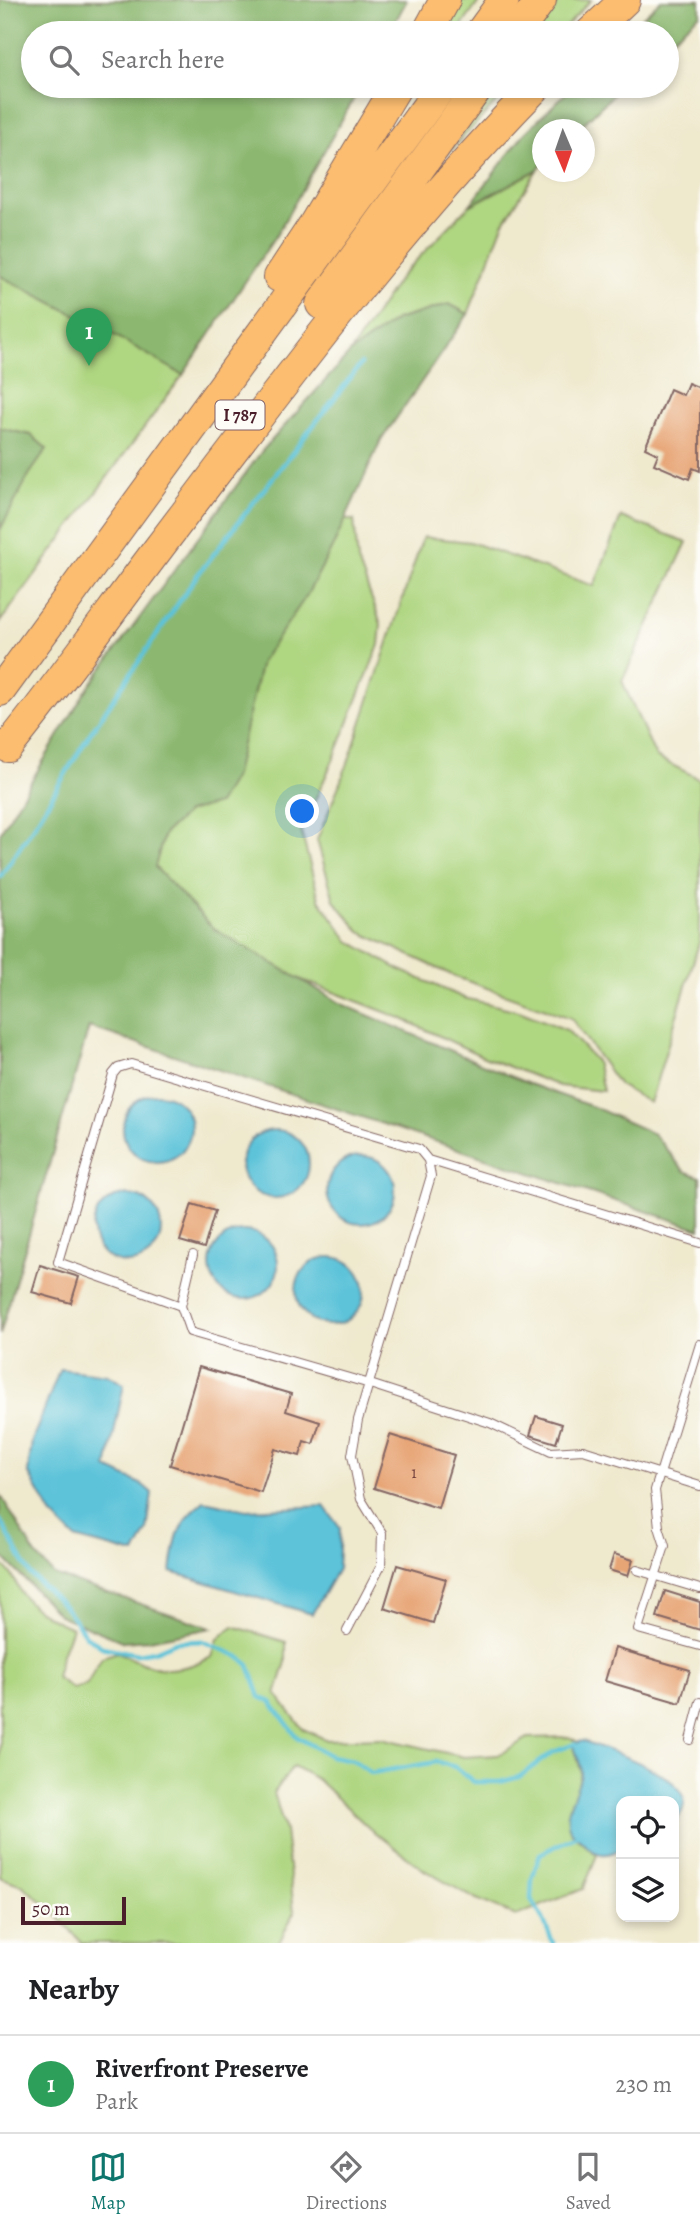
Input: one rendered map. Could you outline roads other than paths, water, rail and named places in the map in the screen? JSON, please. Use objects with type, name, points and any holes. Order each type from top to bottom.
[{"type":"highway","points":[[434,21],[445,0]]},
{"type":"highway","points":[[489,21],[504,0]]},
{"type":"highway","points":[[526,21],[541,0]]},
{"type":"highway","points":[[603,21],[625,0]]},
{"type":"highway","points":[[97,555],[163,443],[292,258],[390,98]]},
{"type":"highway","name":"I 787","points":[[0,691],[433,98]]},
{"type":"highway","name":"I 787","points":[[4,754],[47,682],[470,98]]},
{"type":"highway","points":[[4,754],[60,684],[157,551],[351,296],[442,188],[526,98]]},
{"type":"lane","points":[[181,1306],[58,1262],[113,1074],[118,1068],[131,1064],[419,1149],[428,1160],[431,1176],[358,1420],[352,1455],[361,1500],[382,1533],[381,1566],[347,1631]]},
{"type":"lane","points":[[428,1160],[700,1243]]},
{"type":"lane","points":[[193,1255],[181,1306],[190,1332],[370,1384],[490,1423],[551,1452],[583,1450],[700,1486]]},
{"type":"lane","points":[[700,1344],[655,1490],[659,1527],[665,1546],[638,1629],[700,1647]]},
{"type":"lane","points":[[637,1570],[700,1589]]},
{"type":"lane","points":[[690,1740],[700,1702]]},
{"type":"water","points":[[150,1094],[164,1094],[176,1099],[186,1109],[191,1128],[186,1147],[176,1157],[164,1162],[150,1162],[138,1157],[128,1147],[123,1135],[123,1121],[128,1109],[138,1099]]},
{"type":"water","points":[[268,1130],[282,1130],[294,1135],[304,1145],[309,1164],[304,1183],[294,1193],[282,1198],[268,1198],[256,1193],[246,1183],[241,1171],[241,1157],[246,1145],[256,1135]]},
{"type":"water","points":[[354,1156],[368,1156],[380,1161],[390,1171],[395,1190],[390,1209],[380,1219],[368,1224],[354,1224],[342,1219],[332,1209],[327,1197],[327,1183],[332,1171],[342,1161]]},
{"type":"water","points":[[120,1195],[134,1195],[146,1200],[156,1210],[161,1229],[156,1248],[146,1258],[134,1263],[120,1263],[108,1258],[98,1248],[93,1236],[93,1222],[98,1210],[108,1200]]},
{"type":"water","points":[[237,1231],[251,1231],[263,1236],[273,1246],[278,1265],[273,1284],[263,1294],[251,1299],[237,1299],[225,1294],[215,1284],[210,1272],[210,1258],[215,1246],[225,1236]]},
{"type":"water","points":[[323,1257],[337,1257],[349,1262],[359,1272],[364,1291],[359,1310],[349,1320],[337,1325],[323,1325],[311,1320],[301,1310],[296,1298],[296,1284],[301,1272],[311,1262]]},
{"type":"water","points":[[60,1369],[107,1375],[124,1384],[107,1468],[143,1485],[152,1493],[147,1531],[135,1554],[75,1538],[51,1514],[28,1472],[32,1441]]},
{"type":"water","points":[[204,1501],[247,1510],[324,1506],[340,1528],[338,1569],[312,1614],[171,1572],[179,1532],[188,1517]]},
{"type":"water","points":[[584,1741],[637,1762],[675,1784],[684,1801],[679,1816],[679,1796],[616,1796],[616,1851],[599,1854],[591,1850],[571,1831],[568,1824],[569,1809],[581,1773],[574,1746]]},
{"type":"waterway","points":[[0,877],[89,735],[196,577],[361,364]]},
{"type":"waterway","points":[[0,1520],[30,1574],[66,1608],[87,1637],[102,1647],[137,1654],[155,1651],[176,1642],[202,1641],[238,1656],[249,1665],[260,1697],[271,1702],[297,1737],[331,1756],[353,1760],[371,1773],[437,1762],[455,1767],[474,1782],[500,1782],[519,1777],[553,1752],[575,1744]]},
{"type":"waterway","points":[[553,1943],[531,1899],[532,1879],[540,1854],[575,1836]]},
{"type":"place","name":"Riverfront Preserve","points":[[89,366]]}]
